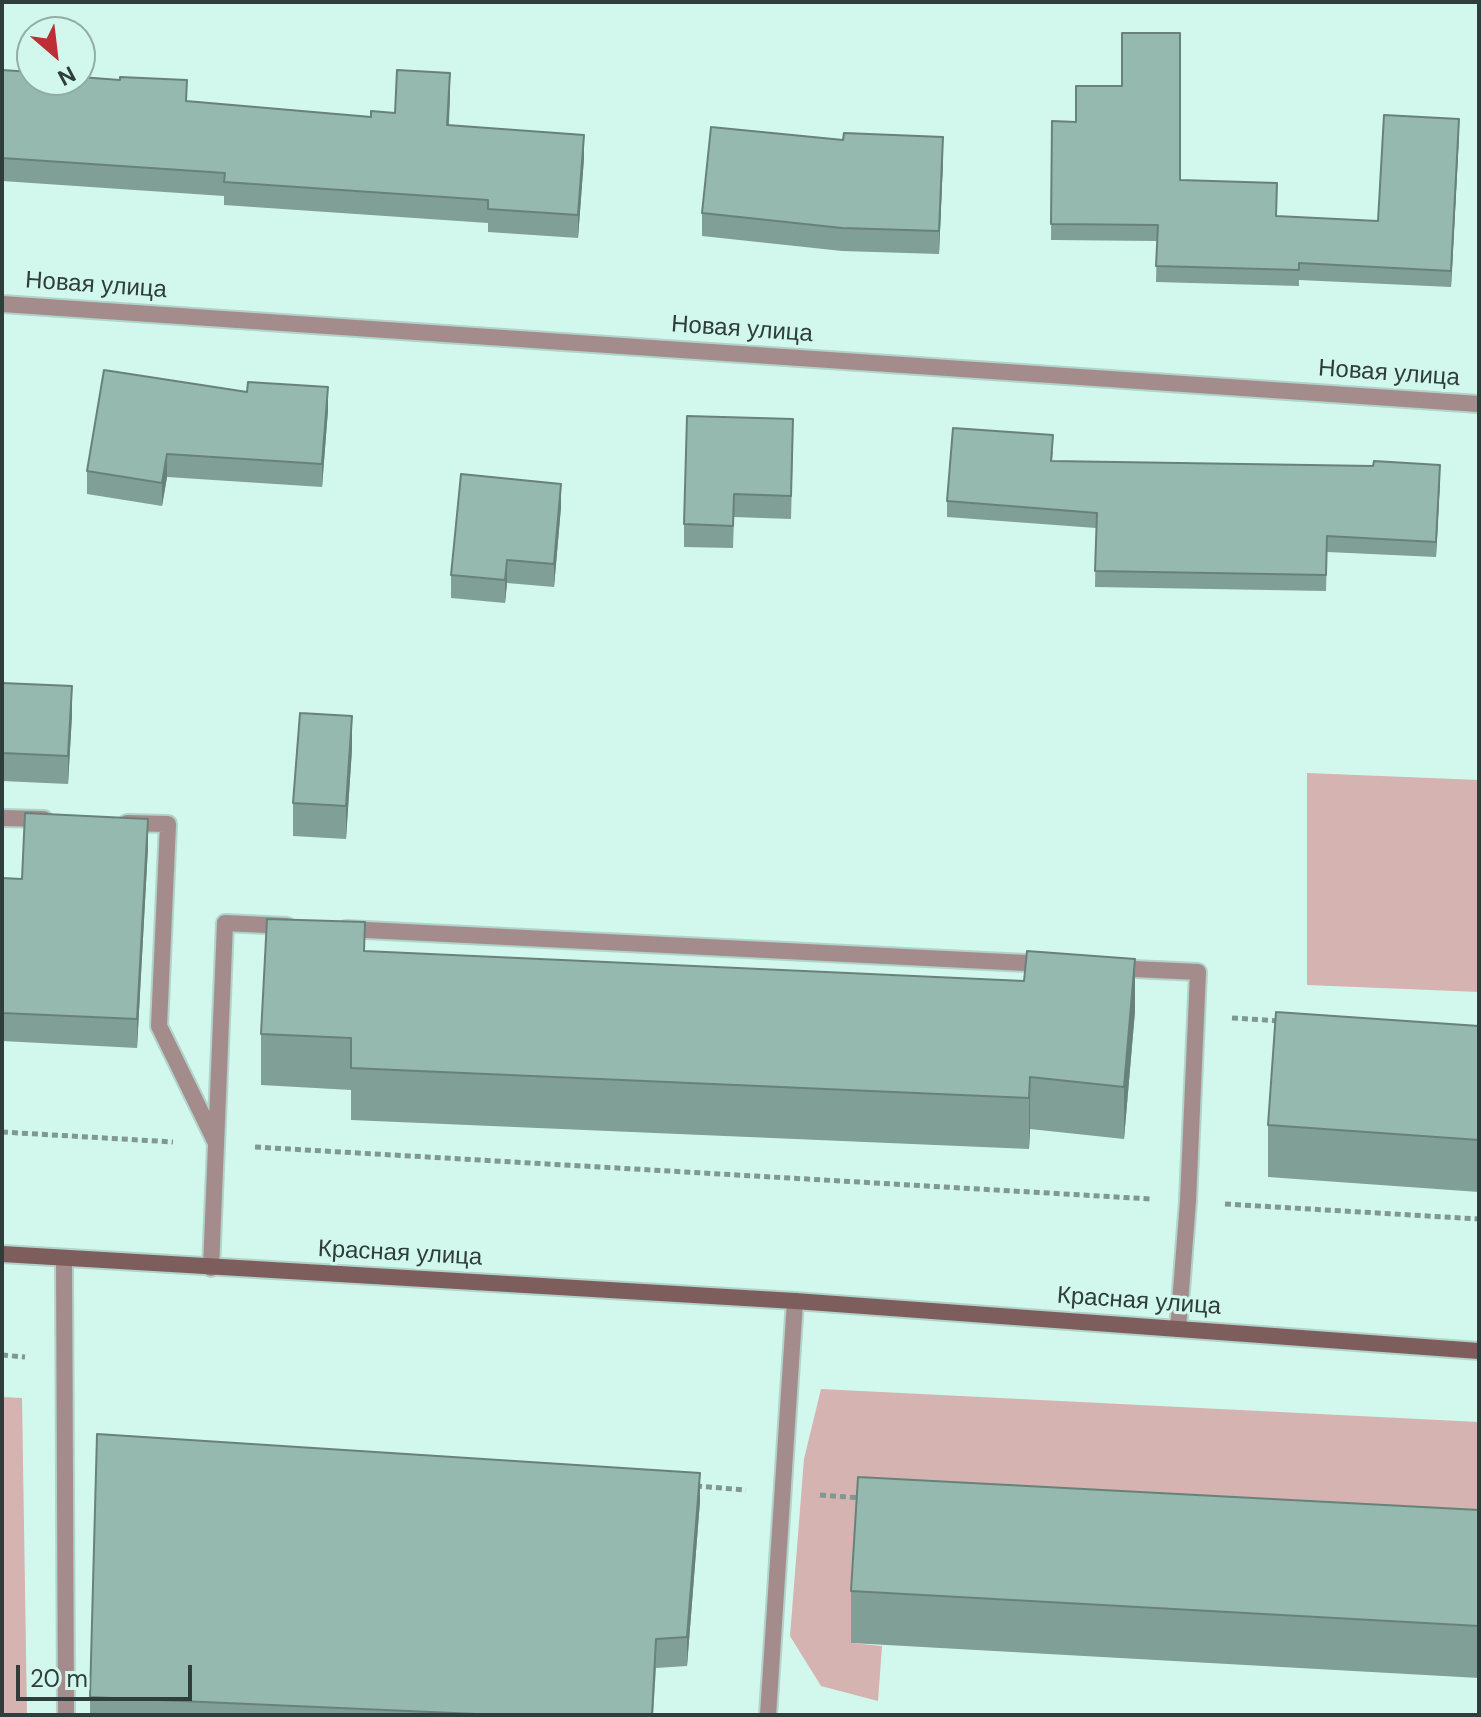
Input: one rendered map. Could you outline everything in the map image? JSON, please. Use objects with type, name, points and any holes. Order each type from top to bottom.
[{"type":"street","name":"Новая улица","points":[[2,304],[1479,404]]},
{"type":"street","points":[[2,818],[62,820]]},
{"type":"street","points":[[108,822],[168,824],[159,1026],[216,1145]]},
{"type":"street","points":[[211,1268],[225,923],[305,927]]},
{"type":"street","points":[[336,929],[1070,965]]},
{"type":"street","points":[[1102,967],[1198,972],[1188,1201],[1178,1329]]},
{"type":"street","name":"Красная улица","points":[[2,1254],[795,1301],[1479,1351]]},
{"type":"street","points":[[64,1258],[66,1715]]},
{"type":"street","points":[[768,1715],[780,1493],[795,1301]]},
{"type":"path","points":[[1197,1017],[1291,1021]]},
{"type":"path","points":[[2,1132],[1479,1219]]},
{"type":"path","points":[[2,1355],[29,1357]]},
{"type":"path","points":[[685,1486],[875,1499]]},
{"type":"shaded area","points":[[1307,773],[1479,780],[1479,992],[1307,985]]},
{"type":"shaded area","points":[[821,1389],[1479,1422],[1479,1562],[851,1643],[882,1646],[878,1701],[821,1686],[790,1636],[804,1459]]},
{"type":"shaded area","points":[[2,1397],[22,1398],[27,1715],[2,1715]]},
{"type":"building","points":[[1122,33],[1180,33],[1180,180],[1277,183],[1276,216],[1378,221],[1384,115],[1459,119],[1451,271],[1299,263],[1299,270],[1156,266],[1158,225],[1051,224],[1052,121],[1076,122],[1076,86],[1122,86]]},
{"type":"building","points":[[2,70],[16,71],[16,96],[96,96],[96,78],[187,80],[186,101],[371,117],[371,111],[395,113],[397,70],[450,73],[447,125],[584,135],[578,215],[488,209],[488,200],[224,182],[225,173],[2,158]]},
{"type":"building","points":[[711,127],[843,140],[844,133],[943,137],[939,231],[842,228],[702,213]]},
{"type":"building","points":[[104,370],[247,392],[248,382],[328,387],[322,464],[167,454],[162,483],[87,471]]},
{"type":"building","points":[[687,416],[793,419],[791,496],[734,494],[733,526],[684,524]]},
{"type":"building","points":[[953,428],[1053,435],[1051,461],[1373,466],[1374,461],[1440,465],[1436,542],[1327,536],[1326,575],[1095,571],[1097,513],[947,501]]},
{"type":"building","points":[[461,474],[561,484],[554,564],[507,560],[505,580],[451,575]]},
{"type":"building","points":[[2,683],[72,686],[68,756],[2,753]]},
{"type":"building","points":[[300,713],[352,716],[346,806],[293,803]]},
{"type":"building","points":[[25,813],[148,819],[137,1019],[2,1013],[2,878],[22,879]]},
{"type":"building","points":[[267,919],[365,922],[364,951],[1024,981],[1027,951],[1135,959],[1124,1087],[1030,1077],[1029,1098],[351,1068],[351,1038],[261,1034]]},
{"type":"building","points":[[1276,1012],[1479,1026],[1479,1140],[1268,1125]]},
{"type":"building","points":[[97,1434],[700,1473],[687,1637],[656,1639],[652,1715],[499,1715],[90,1697]]},
{"type":"building","points":[[858,1477],[1479,1510],[1479,1626],[851,1591]]}]
